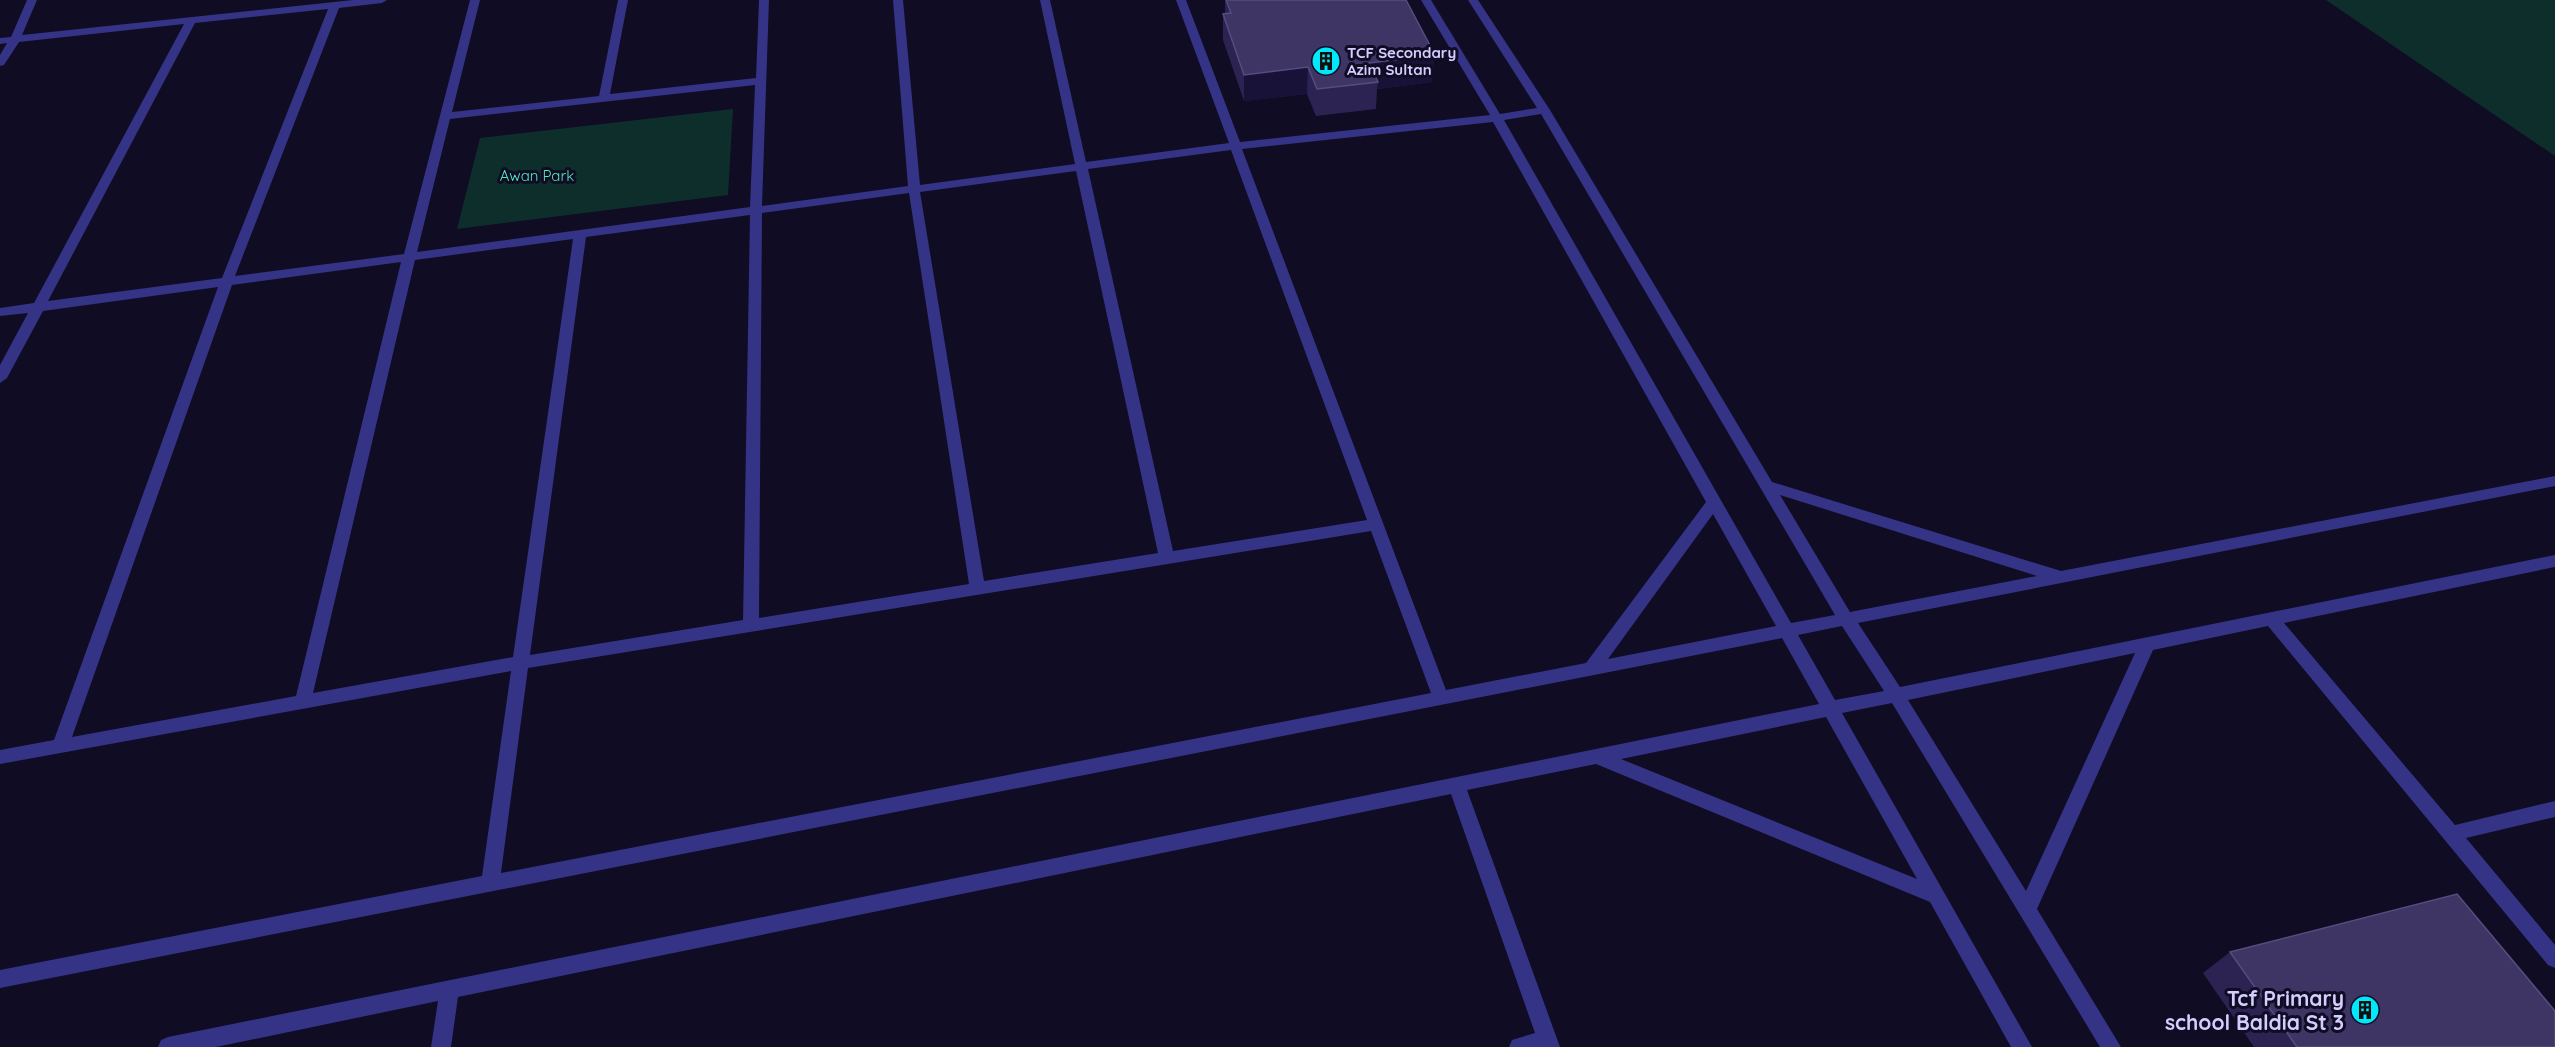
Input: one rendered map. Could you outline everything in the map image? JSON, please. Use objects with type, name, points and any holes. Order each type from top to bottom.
[{"type":"street","points":[[0,63],[15,40],[32,0]]},
{"type":"street","points":[[0,41],[382,0]]},
{"type":"street","points":[[303,702],[409,257],[475,0]]},
{"type":"street","points":[[604,98],[623,0]]},
{"type":"street","points":[[751,625],[756,210],[764,0]]},
{"type":"street","points":[[898,0],[914,189],[977,588]]},
{"type":"street","points":[[1046,0],[1167,558]]},
{"type":"street","points":[[1181,0],[1441,698]]},
{"type":"street","points":[[1426,0],[1497,118],[2022,1047]]},
{"type":"street","points":[[1473,0],[1544,110],[1846,619],[1896,695],[2111,1047]]},
{"type":"street","points":[[60,746],[227,281],[335,5]]},
{"type":"street","points":[[0,378],[191,21]]},
{"type":"street","points":[[445,116],[761,81]]},
{"type":"street","points":[[0,312],[1234,146],[1497,118],[1544,110]]},
{"type":"street","points":[[490,884],[580,234]]},
{"type":"street","points":[[0,979],[2555,481]]},
{"type":"street","points":[[1768,486],[2061,577]]},
{"type":"street","points":[[1592,668],[1714,502]]},
{"type":"street","points":[[0,757],[520,663],[1376,524]]},
{"type":"street","points":[[168,1047],[2555,561]]},
{"type":"street","points":[[2272,619],[2555,959]]},
{"type":"street","points":[[2027,910],[2147,644]]},
{"type":"street","points":[[1595,756],[1937,896]]},
{"type":"street","points":[[1456,784],[1549,1043],[1519,1047]]},
{"type":"street","points":[[2451,834],[2555,809]]},
{"type":"street","points":[[441,1047],[449,991]]},
{"type":"green space","points":[[2326,0],[2555,0],[2555,156]]},
{"type":"green space","name":"Awan Park","points":[[733,109],[728,195],[457,229],[480,138]]},
{"type":"building","name":"TCF Secondary Azim Sultan","points":[[1226,0],[1406,0],[1435,55],[1369,63],[1378,82],[1317,89],[1308,67],[1244,75],[1223,14],[1231,13]]},
{"type":"building","name":"Tcf Primary school Baldia St 3","points":[[2457,894],[2555,1011],[2555,1047],[2297,1047],[2230,952]]},
{"type":"place","name":"TCF Secondary Azim Sultan","points":[[1326,61]]},
{"type":"place","name":"Tcf Primary school Baldia St 3","points":[[2365,1010]]}]
